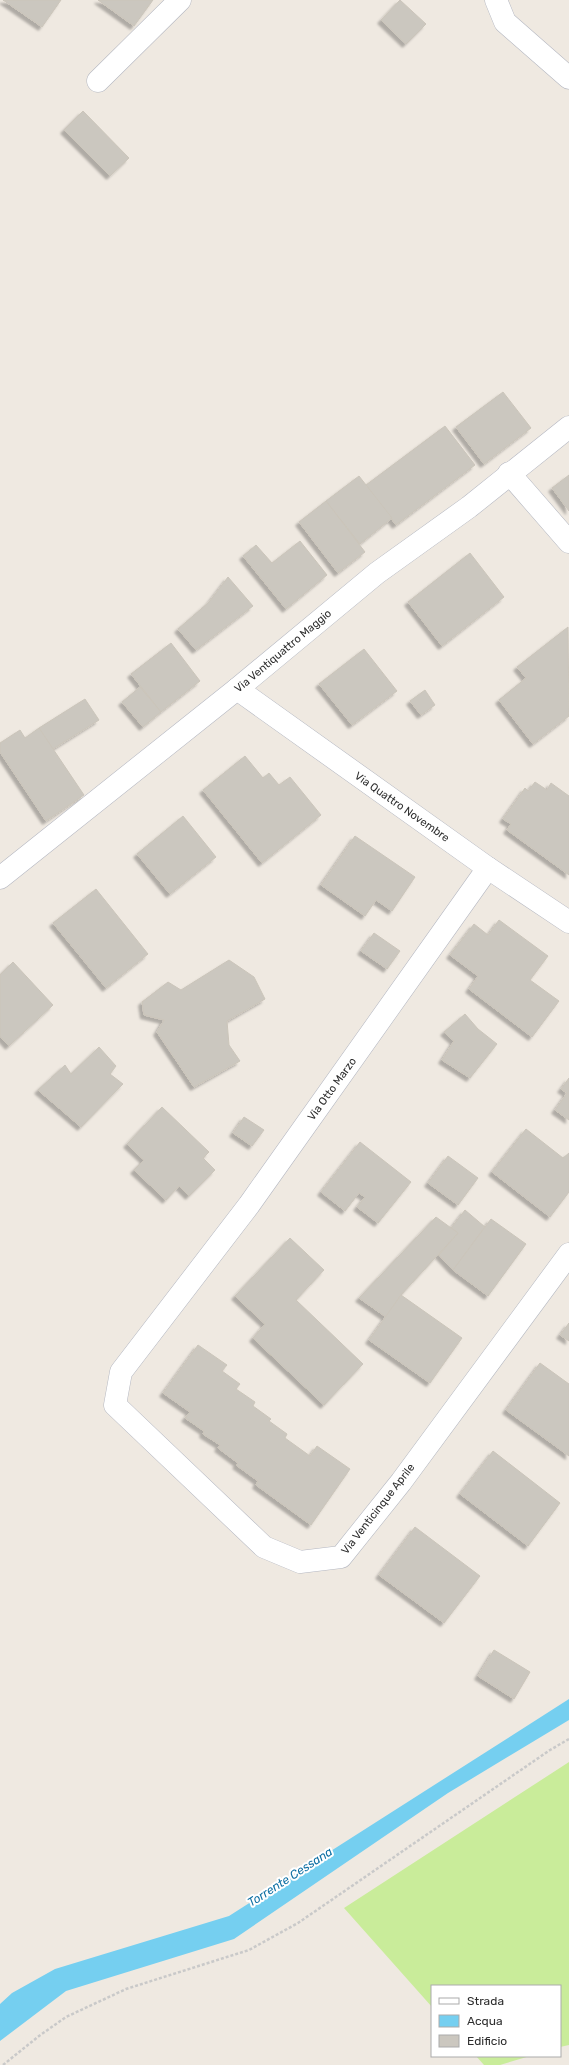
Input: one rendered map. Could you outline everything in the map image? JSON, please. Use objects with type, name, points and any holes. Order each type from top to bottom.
[{"type":"street","points":[[98,81],[180,0]]},
{"type":"street","points":[[496,0],[505,22],[569,78]]},
{"type":"street","name":"Via Ventiquattro Maggio","points":[[0,878],[237,690],[378,573],[469,507],[509,473],[569,428]]},
{"type":"street","points":[[509,473],[569,542]]},
{"type":"street","name":"Via Quattro Novembre","points":[[237,690],[488,868],[569,922]]},
{"type":"street","name":"Via Otto Marzo","points":[[170,1306],[249,1205],[488,868]]},
{"type":"street","name":"Via Venticinque Aprile","points":[[170,1306],[121,1372],[115,1405],[264,1547],[300,1562],[341,1557],[401,1482],[569,1254]]},
{"type":"path","points":[[3,2065],[39,2036],[66,2017],[126,1989],[249,1950],[298,1923],[524,1768],[569,1739]]},
{"type":"green space","points":[[569,1762],[569,2045],[561,2047],[561,1985],[431,1985],[431,2006],[344,1908]]},
{"type":"green space","points":[[477,2057],[527,2057],[500,2065],[484,2065]]},
{"type":"water","points":[[569,1699],[569,1720],[448,1793],[234,1939],[66,1991],[0,2041],[0,2004],[12,1993],[55,1969],[229,1916]]},
{"type":"building","points":[[3,0],[61,0],[42,27]]},
{"type":"building","points":[[98,0],[153,0],[134,26]]},
{"type":"building","points":[[400,0],[426,24],[406,44],[381,20]]},
{"type":"building","points":[[83,111],[129,158],[110,176],[64,130]]},
{"type":"building","points":[[503,392],[531,428],[484,464],[456,427]]},
{"type":"building","points":[[445,426],[475,465],[396,525],[366,485]]},
{"type":"building","points":[[569,475],[569,511],[552,488]]},
{"type":"building","points":[[359,476],[392,518],[360,544],[326,501]]},
{"type":"building","points":[[326,501],[365,552],[338,573],[299,522]]},
{"type":"building","points":[[300,541],[327,575],[286,609],[243,556],[256,545],[272,563]]},
{"type":"building","points":[[470,553],[504,597],[442,646],[408,602]]},
{"type":"building","points":[[228,577],[253,606],[196,650],[178,629],[209,602]]},
{"type":"building","points":[[568,627],[569,716],[533,744],[499,700],[526,678],[517,667]]},
{"type":"building","points":[[171,643],[200,681],[161,712],[131,674]]},
{"type":"building","points":[[364,649],[397,691],[352,725],[319,684]]},
{"type":"building","points":[[140,687],[161,712],[143,727],[122,702]]},
{"type":"building","points":[[425,690],[435,705],[421,715],[410,701]]},
{"type":"building","points":[[85,699],[99,720],[53,749],[39,728]]},
{"type":"building","points":[[39,728],[84,795],[46,821],[0,752],[0,743],[20,730],[25,738]]},
{"type":"building","points":[[245,756],[263,778],[269,773],[279,785],[290,777],[321,815],[262,863],[203,790]]},
{"type":"building","points":[[535,782],[547,790],[551,783],[569,796],[569,875],[507,830],[511,824],[503,819],[525,788],[528,791]]},
{"type":"building","points":[[183,816],[216,857],[170,894],[137,854]]},
{"type":"building","points":[[355,836],[415,877],[392,911],[376,900],[365,916],[321,885]]},
{"type":"building","points":[[96,889],[148,954],[106,988],[53,923]]},
{"type":"building","points":[[499,920],[548,956],[530,980],[559,1001],[532,1037],[469,989],[478,976],[450,955],[474,924],[488,935]]},
{"type":"building","points":[[374,933],[400,951],[387,969],[361,951]]},
{"type":"building","points":[[229,960],[254,977],[265,999],[227,1021],[229,1045],[240,1061],[194,1087],[157,1032],[164,1020],[144,1015],[142,1002],[168,982],[181,990]]},
{"type":"building","points":[[13,962],[53,1005],[9,1046],[0,1036],[0,975]]},
{"type":"building","points":[[465,1014],[478,1029],[497,1044],[470,1078],[442,1060],[454,1041],[444,1032]]},
{"type":"building","points":[[99,1047],[116,1066],[110,1074],[123,1084],[81,1127],[38,1090],[65,1065],[71,1074]]},
{"type":"building","points":[[569,1078],[569,1120],[555,1110],[567,1093],[561,1089]]},
{"type":"building","points":[[162,1107],[209,1152],[203,1158],[215,1170],[189,1196],[179,1186],[166,1200],[134,1170],[144,1160],[127,1144]]},
{"type":"building","points":[[244,1117],[264,1130],[252,1146],[233,1133]]},
{"type":"building","points":[[526,1129],[563,1158],[569,1153],[569,1192],[550,1217],[492,1172]]},
{"type":"building","points":[[360,1142],[411,1182],[378,1223],[357,1207],[365,1197],[359,1193],[345,1211],[321,1192]]},
{"type":"building","points":[[448,1156],[478,1178],[458,1205],[428,1183]]},
{"type":"building","points":[[465,1210],[485,1227],[453,1270],[439,1255],[458,1233],[451,1228]]},
{"type":"building","points":[[436,1217],[458,1233],[401,1295],[386,1317],[359,1298]]},
{"type":"building","points":[[491,1219],[526,1244],[488,1296],[453,1270]]},
{"type":"building","points":[[290,1238],[324,1270],[296,1300],[363,1364],[324,1405],[253,1338],[265,1324],[235,1296]]},
{"type":"building","points":[[401,1295],[462,1338],[430,1383],[369,1340]]},
{"type":"building","points":[[569,1323],[569,1341],[560,1335]]},
{"type":"building","points":[[198,1345],[227,1365],[222,1371],[240,1384],[236,1389],[255,1402],[253,1406],[271,1419],[269,1421],[287,1434],[285,1438],[310,1456],[317,1446],[350,1469],[311,1525],[256,1485],[258,1481],[236,1465],[238,1463],[218,1448],[220,1445],[203,1434],[204,1431],[185,1418],[190,1412],[163,1393]]},
{"type":"building","points":[[540,1363],[569,1384],[569,1456],[506,1410]]},
{"type":"building","points":[[493,1451],[560,1503],[528,1546],[460,1494]]},
{"type":"building","points":[[415,1527],[480,1576],[444,1623],[379,1575]]},
{"type":"building","points":[[494,1650],[530,1672],[514,1699],[478,1676]]},
{"type":"water label","name":"Torrente Cessana","points":[[290,1877]]}]
